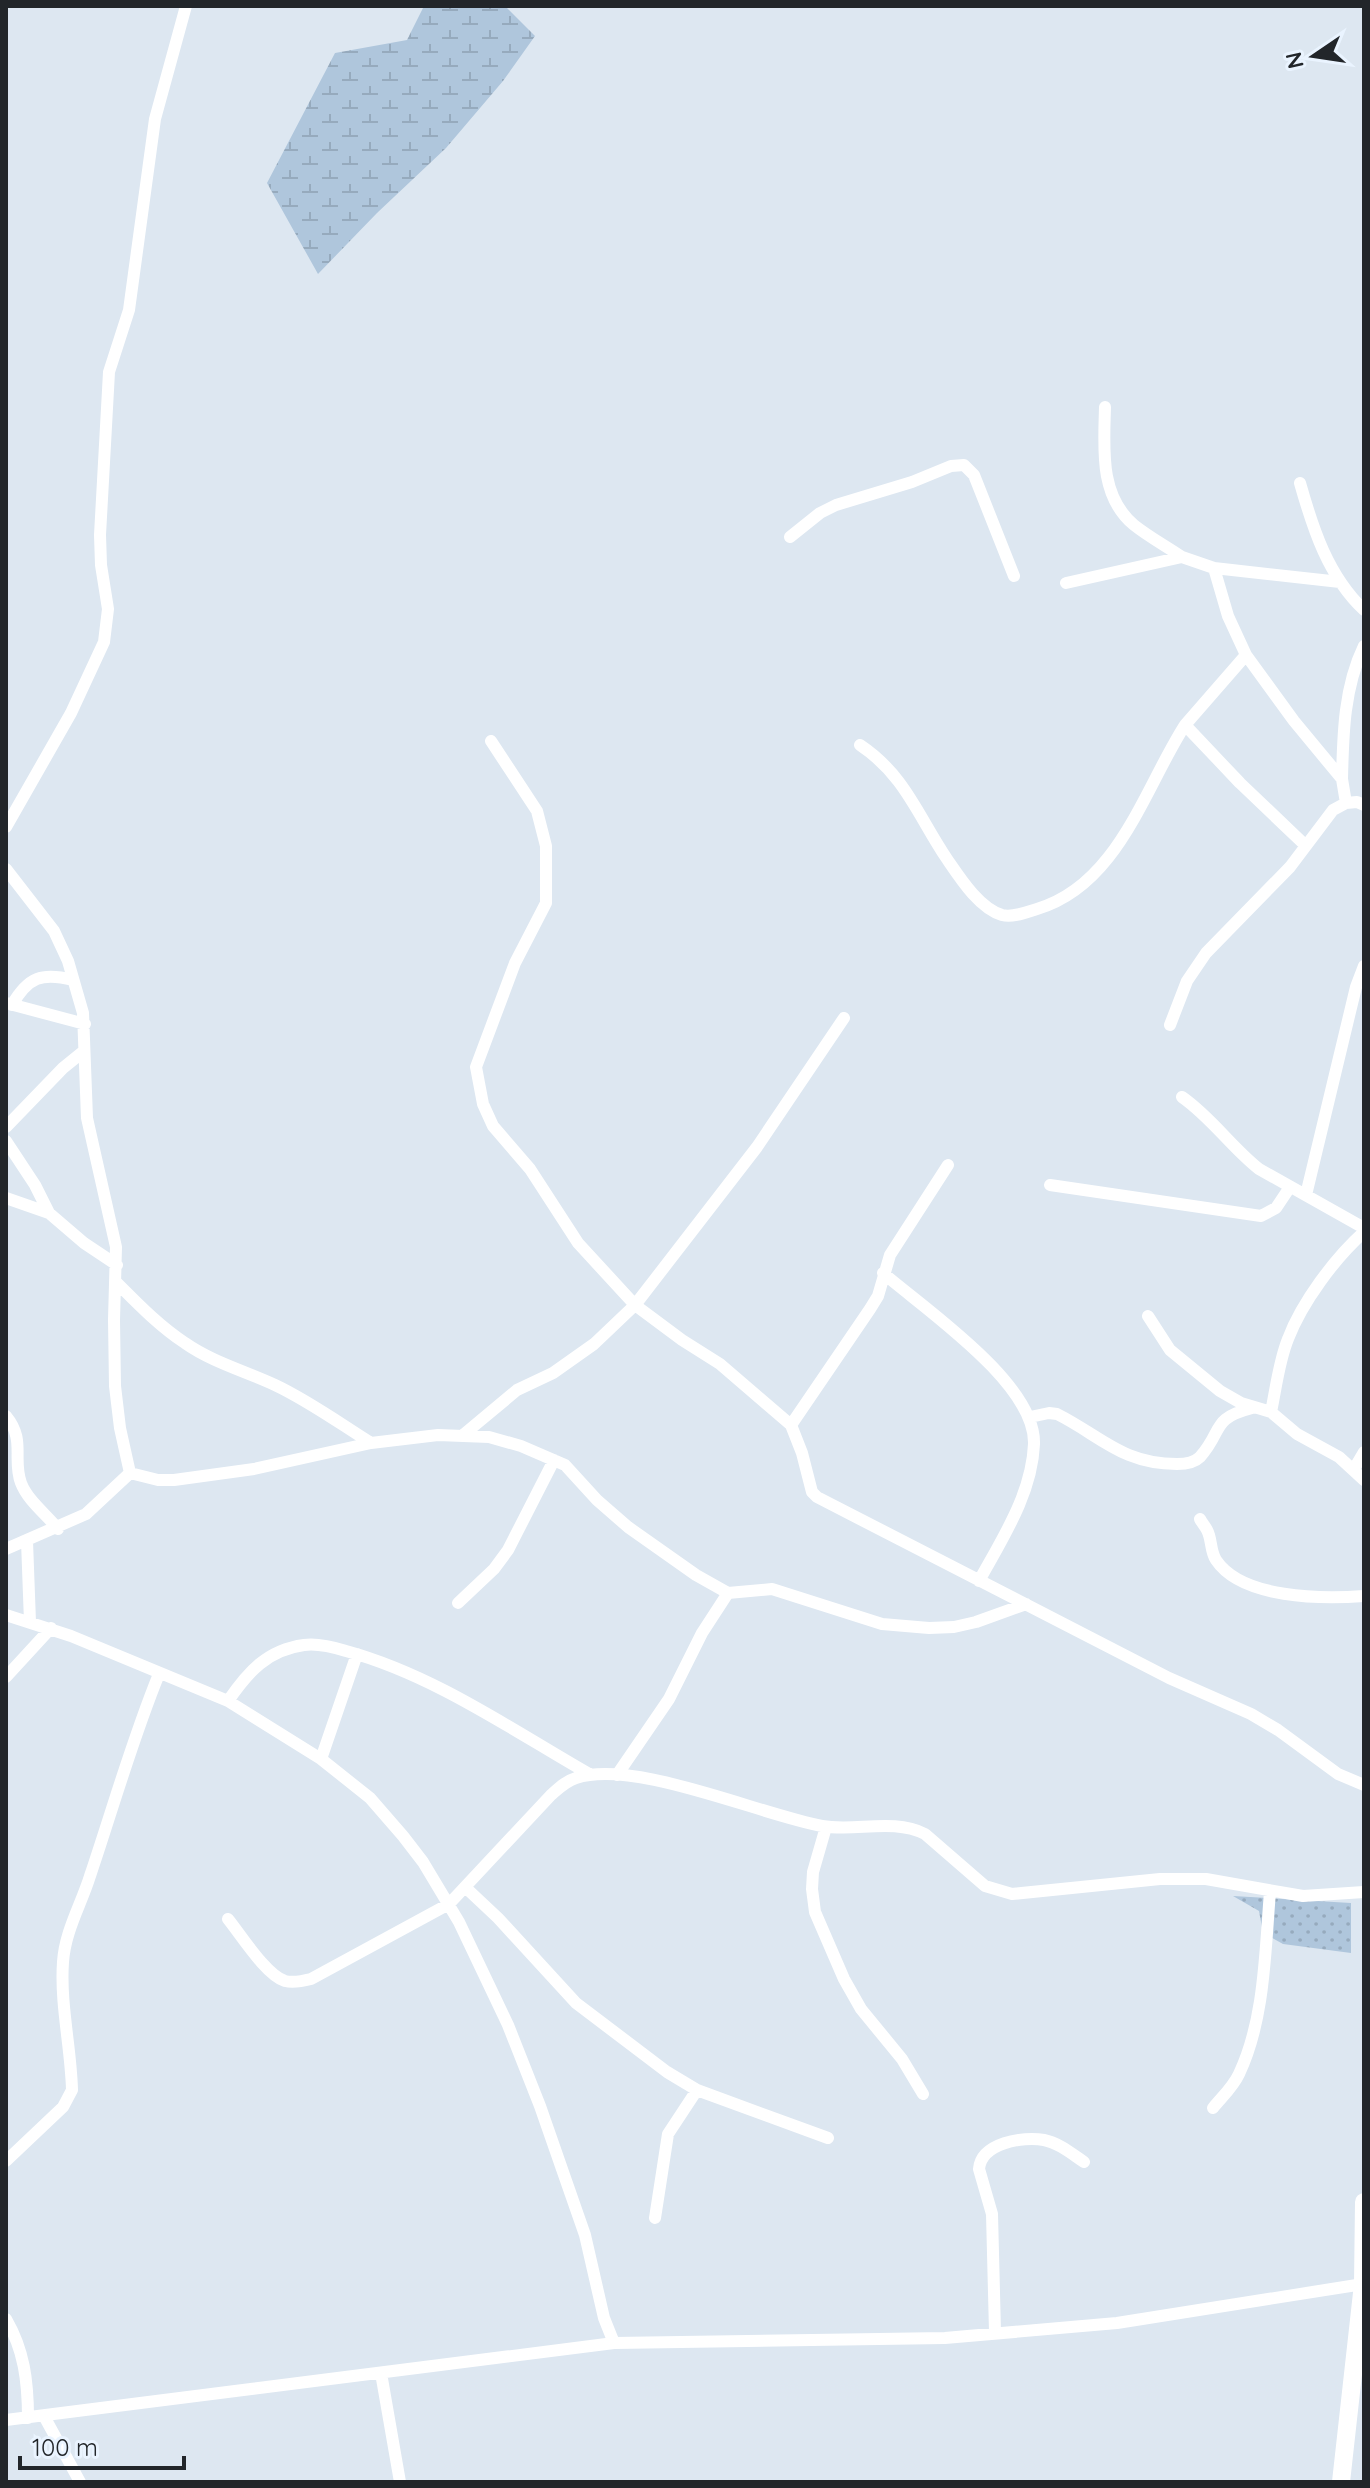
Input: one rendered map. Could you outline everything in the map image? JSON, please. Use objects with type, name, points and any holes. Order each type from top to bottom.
[{"type":"main road","points":[[1341,2482],[1359,2372],[1364,2202]]},
{"type":"street","points":[[6,827],[77,702],[104,642],[108,609],[100,535],[109,372],[129,310],[155,119],[186,6]]},
{"type":"street","points":[[1105,407],[1106,471],[1114,498],[1136,526],[1182,557],[1214,568],[1340,582]]},
{"type":"street","points":[[790,537],[820,513],[836,505],[903,485],[951,466],[964,465],[974,475],[1014,576]]},
{"type":"street","points":[[1300,483],[1322,548],[1340,582],[1364,610]]},
{"type":"street","points":[[1066,583],[1162,559],[1182,557]]},
{"type":"street","points":[[1214,568],[1228,616],[1246,655],[1294,721],[1342,779]]},
{"type":"street","points":[[1346,803],[1342,779],[1346,711],[1352,674],[1364,646]]},
{"type":"street","points":[[860,745],[881,759],[897,778],[937,845],[976,897],[1003,916],[1012,916],[1061,901],[1089,879],[1121,838],[1185,725],[1246,655]]},
{"type":"street","points":[[1185,725],[1305,845]]},
{"type":"street","points":[[491,741],[537,811],[546,846],[547,885],[546,903],[515,963],[476,1067],[479,1090],[493,1126],[530,1169],[578,1243],[635,1305],[720,1364],[791,1425],[812,1492],[817,1497],[1169,1678],[1251,1714],[1338,1774],[1364,1785]]},
{"type":"street","points":[[1170,1025],[1196,965],[1281,877],[1333,810],[1346,803],[1364,805]]},
{"type":"street","points":[[6,869],[54,931],[73,980],[85,1024],[87,1118],[113,1231],[117,1265],[117,1407],[130,1473]]},
{"type":"street","points":[[1306,1195],[1356,987],[1364,966]]},
{"type":"street","points":[[73,980],[56,976],[32,980],[9,1004],[85,1024]]},
{"type":"street","points":[[463,1435],[517,1390],[553,1373],[594,1344],[635,1305],[757,1147],[844,1018]]},
{"type":"street","points":[[6,1127],[63,1068],[84,1051]]},
{"type":"street","points":[[1182,1097],[1210,1119],[1244,1158],[1364,1230],[1340,1256],[1295,1323],[1287,1339],[1271,1412]]},
{"type":"street","points":[[6,1141],[49,1213]]},
{"type":"street","points":[[791,1425],[878,1296],[890,1255],[948,1165]]},
{"type":"street","points":[[1050,1185],[1261,1216],[1276,1208],[1290,1187]]},
{"type":"street","points":[[6,1198],[49,1213],[84,1243],[117,1265]]},
{"type":"street","points":[[883,1273],[984,1357],[1030,1417],[1034,1444],[1029,1474],[1010,1524],[979,1581]]},
{"type":"street","points":[[115,1281],[154,1319],[186,1344],[220,1363],[303,1400],[371,1443]]},
{"type":"street","points":[[1148,1316],[1162,1340],[1179,1359],[1234,1400],[1271,1412],[1297,1434],[1339,1457],[1364,1480]]},
{"type":"street","points":[[1030,1417],[1057,1414],[1100,1442],[1140,1459],[1153,1463],[1184,1464],[1200,1458],[1225,1417],[1255,1407]]},
{"type":"street","points":[[6,1416],[19,1439],[22,1485],[58,1529]]},
{"type":"street","points":[[130,1473],[158,1480],[229,1474],[371,1443],[438,1435],[489,1437],[554,1460],[575,1474],[597,1500],[628,1527],[696,1575],[728,1593],[772,1589],[882,1624],[929,1628],[976,1622],[1026,1604]]},
{"type":"street","points":[[1354,1469],[1364,1452]]},
{"type":"street","points":[[458,1603],[494,1569],[508,1550],[554,1460]]},
{"type":"street","points":[[6,1549],[58,1529],[86,1514],[130,1473]]},
{"type":"street","points":[[1200,1519],[1207,1529],[1214,1558],[1227,1573],[1277,1593],[1315,1598],[1364,1596]]},
{"type":"street","points":[[27,1541],[30,1622]]},
{"type":"street","points":[[617,1775],[669,1699],[702,1633],[728,1593]]},
{"type":"street","points":[[6,1615],[51,1628],[228,1701],[321,1759],[370,1798],[423,1862],[449,1904],[498,2000],[540,2106],[585,2235],[604,2318],[614,2343]]},
{"type":"street","points":[[6,1677],[51,1628]]},
{"type":"street","points":[[228,1701],[258,1663],[279,1652],[313,1644],[357,1654],[418,1676],[592,1775]]},
{"type":"street","points":[[321,1759],[357,1654]]},
{"type":"street","points":[[6,2161],[63,2107],[72,2090],[63,1964],[66,1941],[159,1674]]},
{"type":"street","points":[[228,1919],[271,1973],[284,1981],[311,1979],[449,1904],[564,1783],[592,1775],[617,1775],[690,1788],[768,1813],[826,1827],[915,1829],[925,1834],[985,1886],[1012,1894],[1160,1879],[1206,1879],[1303,1896],[1364,1892]]},
{"type":"street","points":[[826,1827],[813,1872],[815,1912],[837,1964],[861,2009],[902,2059],[923,2094]]},
{"type":"street","points":[[465,1887],[498,1918],[576,2003],[651,2061],[697,2090],[828,2138]]},
{"type":"street","points":[[1213,2108],[1234,2084],[1250,2047],[1264,1961],[1270,1892]]},
{"type":"street","points":[[655,2218],[668,2134],[697,2090]]},
{"type":"street","points":[[995,2332],[992,2214],[979,2169],[980,2161],[986,2152],[999,2145],[1028,2139],[1058,2145],[1084,2162]]},
{"type":"street","points":[[6,2420],[614,2343],[945,2338],[1117,2323],[1363,2284]]},
{"type":"street","points":[[6,2319],[17,2337],[24,2361],[28,2382],[28,2418]]},
{"type":"street","points":[[381,2373],[400,2482]]},
{"type":"street","points":[[44,2416],[80,2482]]},
{"type":"green space","points":[[424,6],[505,6],[535,36],[503,81],[446,148],[318,274],[267,183],[335,53],[407,40]]},
{"type":"green space","points":[[1233,1896],[1351,1903],[1351,1953],[1283,1944],[1263,1933],[1259,1911]]}]
